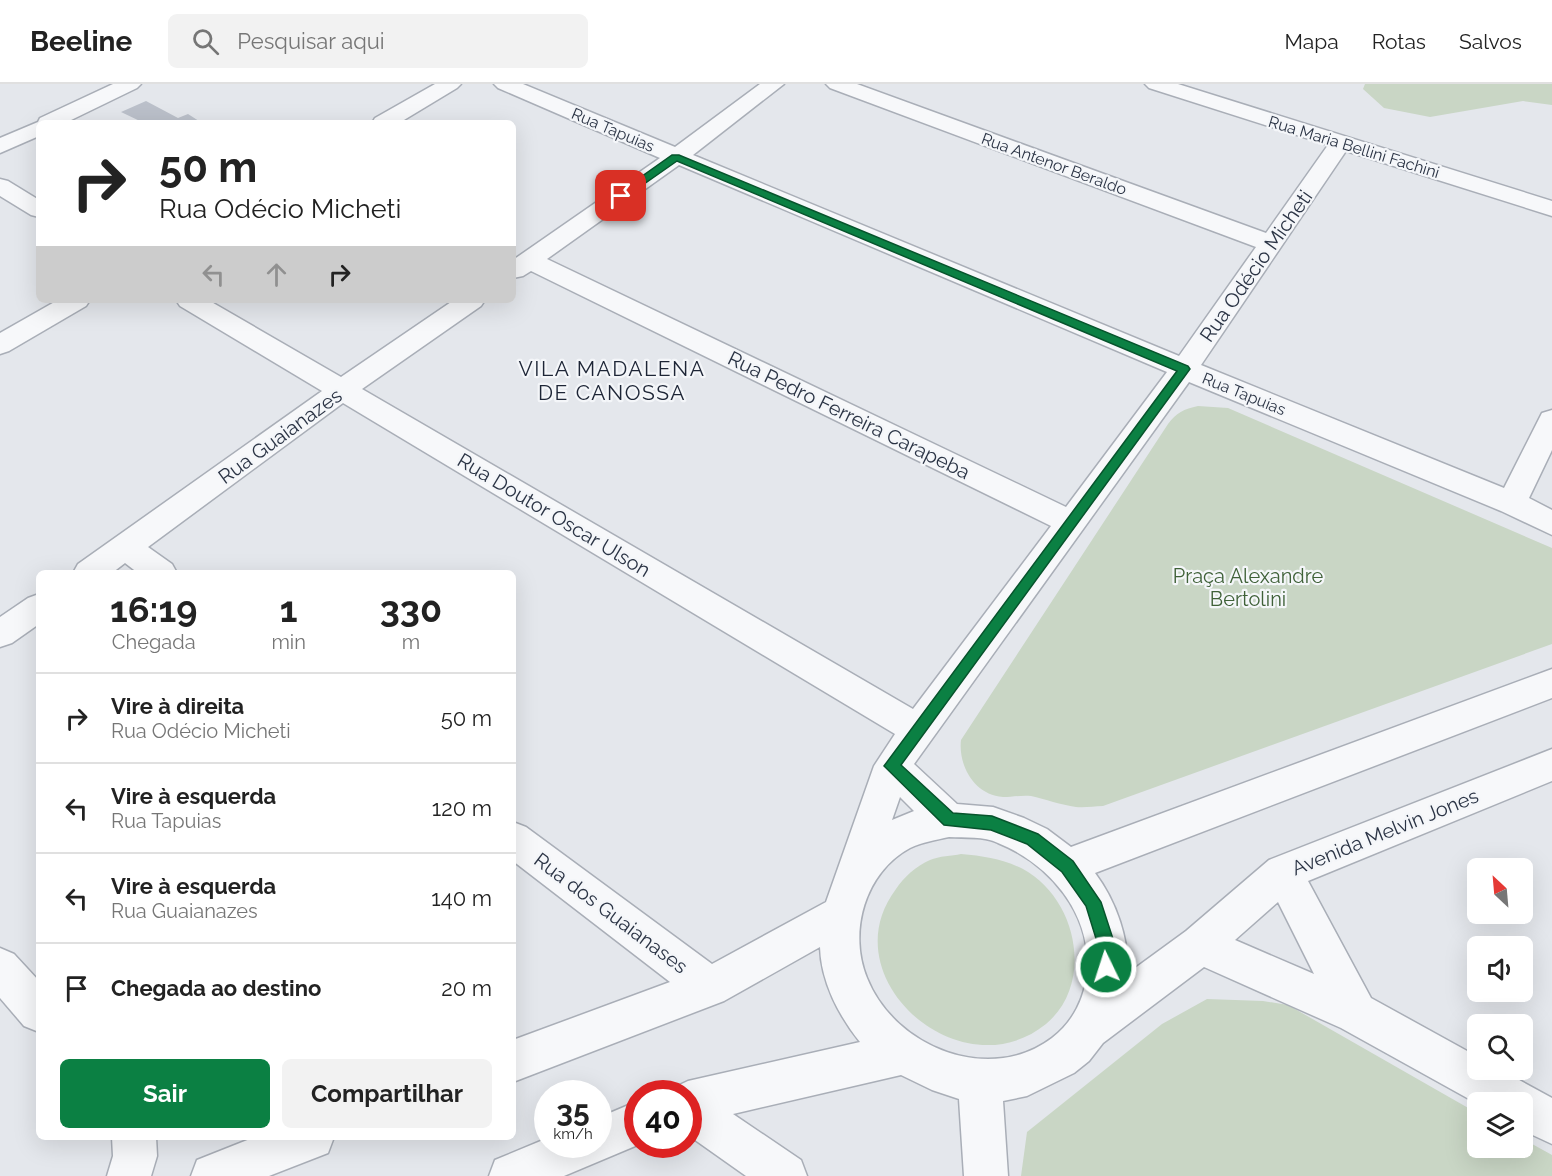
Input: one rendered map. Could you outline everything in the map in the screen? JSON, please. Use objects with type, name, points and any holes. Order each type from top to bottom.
[{"type":"street","points":[[54,120],[130,84]]},
{"type":"street","points":[[388,120],[450,84]]},
{"type":"street","name":"Rua Tapuias","points":[[505,84],[1184,369],[1512,503],[1552,523]]},
{"type":"street","points":[[521,266],[676,157],[773,84]]},
{"type":"street","name":"Rua Antenor Beraldo","points":[[837,84],[1272,244]]},
{"type":"street","name":"Rua Maria Bellini Fachini","points":[[1156,84],[1552,209]]},
{"type":"street","points":[[0,146],[36,129]]},
{"type":"street","name":"Rua Odécio Micheti","points":[[1089,1029],[1062,1058],[1024,1076],[980,1082],[939,1074],[901,1054],[871,1025],[849,990],[839,952],[840,915],[892,766],[1184,369],[1341,143]]},
{"type":"street","points":[[0,186],[36,208]]},
{"type":"street","name":"Rua Pedro Ferreira Carapeba","points":[[521,266],[1072,523]]},
{"type":"street","points":[[0,345],[72,303]]},
{"type":"street","name":"Rua Doutor Oscar Ulson","points":[[194,303],[918,730]]},
{"type":"street","name":"Rua Guaianazes","points":[[92,570],[342,390],[468,303]]},
{"type":"street","points":[[1512,503],[1552,420]]},
{"type":"street","points":[[126,547],[157,570]]},
{"type":"street","points":[[0,634],[36,609]]},
{"type":"street","points":[[1068,866],[1552,683]]},
{"type":"street","name":"Avenida Melvin Jones","points":[[1089,1029],[1200,945],[1283,873],[1552,765]]},
{"type":"street","points":[[892,766],[949,820]]},
{"type":"street","points":[[854,876],[879,848],[912,828],[949,820],[992,823],[1032,839],[1068,866],[1093,902],[1107,945],[1106,988],[1089,1029]]},
{"type":"street","name":"Rua dos Guaianases","points":[[516,841],[710,987]]},
{"type":"street","points":[[1283,873],[1356,1013]]},
{"type":"street","points":[[516,1060],[710,987],[840,915]]},
{"type":"street","points":[[1200,945],[1356,1013],[1499,1092]]},
{"type":"street","points":[[0,968],[36,1008]]},
{"type":"street","points":[[702,1100],[901,1054]]},
{"type":"street","points":[[980,1082],[986,1176]]},
{"type":"street","points":[[1533,1112],[1552,1122]]},
{"type":"street","points":[[702,1119],[785,1176]]},
{"type":"street","points":[[129,1176],[135,1156],[134,1140]]},
{"type":"street","points":[[213,1176],[304,1140]]},
{"type":"street","points":[[512,1176],[554,1158]]},
{"type":"green space","points":[[1365,84],[1552,84],[1552,105],[1523,101],[1430,117],[1384,108],[1363,89]]},
{"type":"green space","name":"Praça Alexandre Bertolini","points":[[1198,406],[1228,408],[1552,548],[1552,644],[1103,806],[1076,807],[1031,796],[1003,797],[984,791],[976,785],[965,768],[961,740],[1168,424],[1181,412]]},
{"type":"green space","points":[[961,854],[1008,863],[1023,869],[1042,882],[1056,900],[1067,920],[1073,942],[1074,965],[1071,987],[1061,1007],[1046,1024],[1012,1042],[977,1045],[944,1035],[914,1016],[892,989],[879,957],[880,923],[899,885],[925,862]]},
{"type":"green space","points":[[1207,999],[1263,1001],[1288,1005],[1467,1107],[1467,1158],[1533,1158],[1533,1145],[1552,1155],[1552,1176],[1021,1176],[1027,1132],[1162,1024]]},
{"type":"building","points":[[146,101],[178,118],[188,114],[197,120],[138,120],[121,112]]},
{"type":"district","name":"VILA MADALENA DE CANOSSA","points":[[612,380]]},
{"type":"route","points":[[621,196],[676,157],[1184,369],[892,766],[949,820],[992,823],[1032,839],[1068,866],[1093,902],[1107,945],[1106,967]]}]
